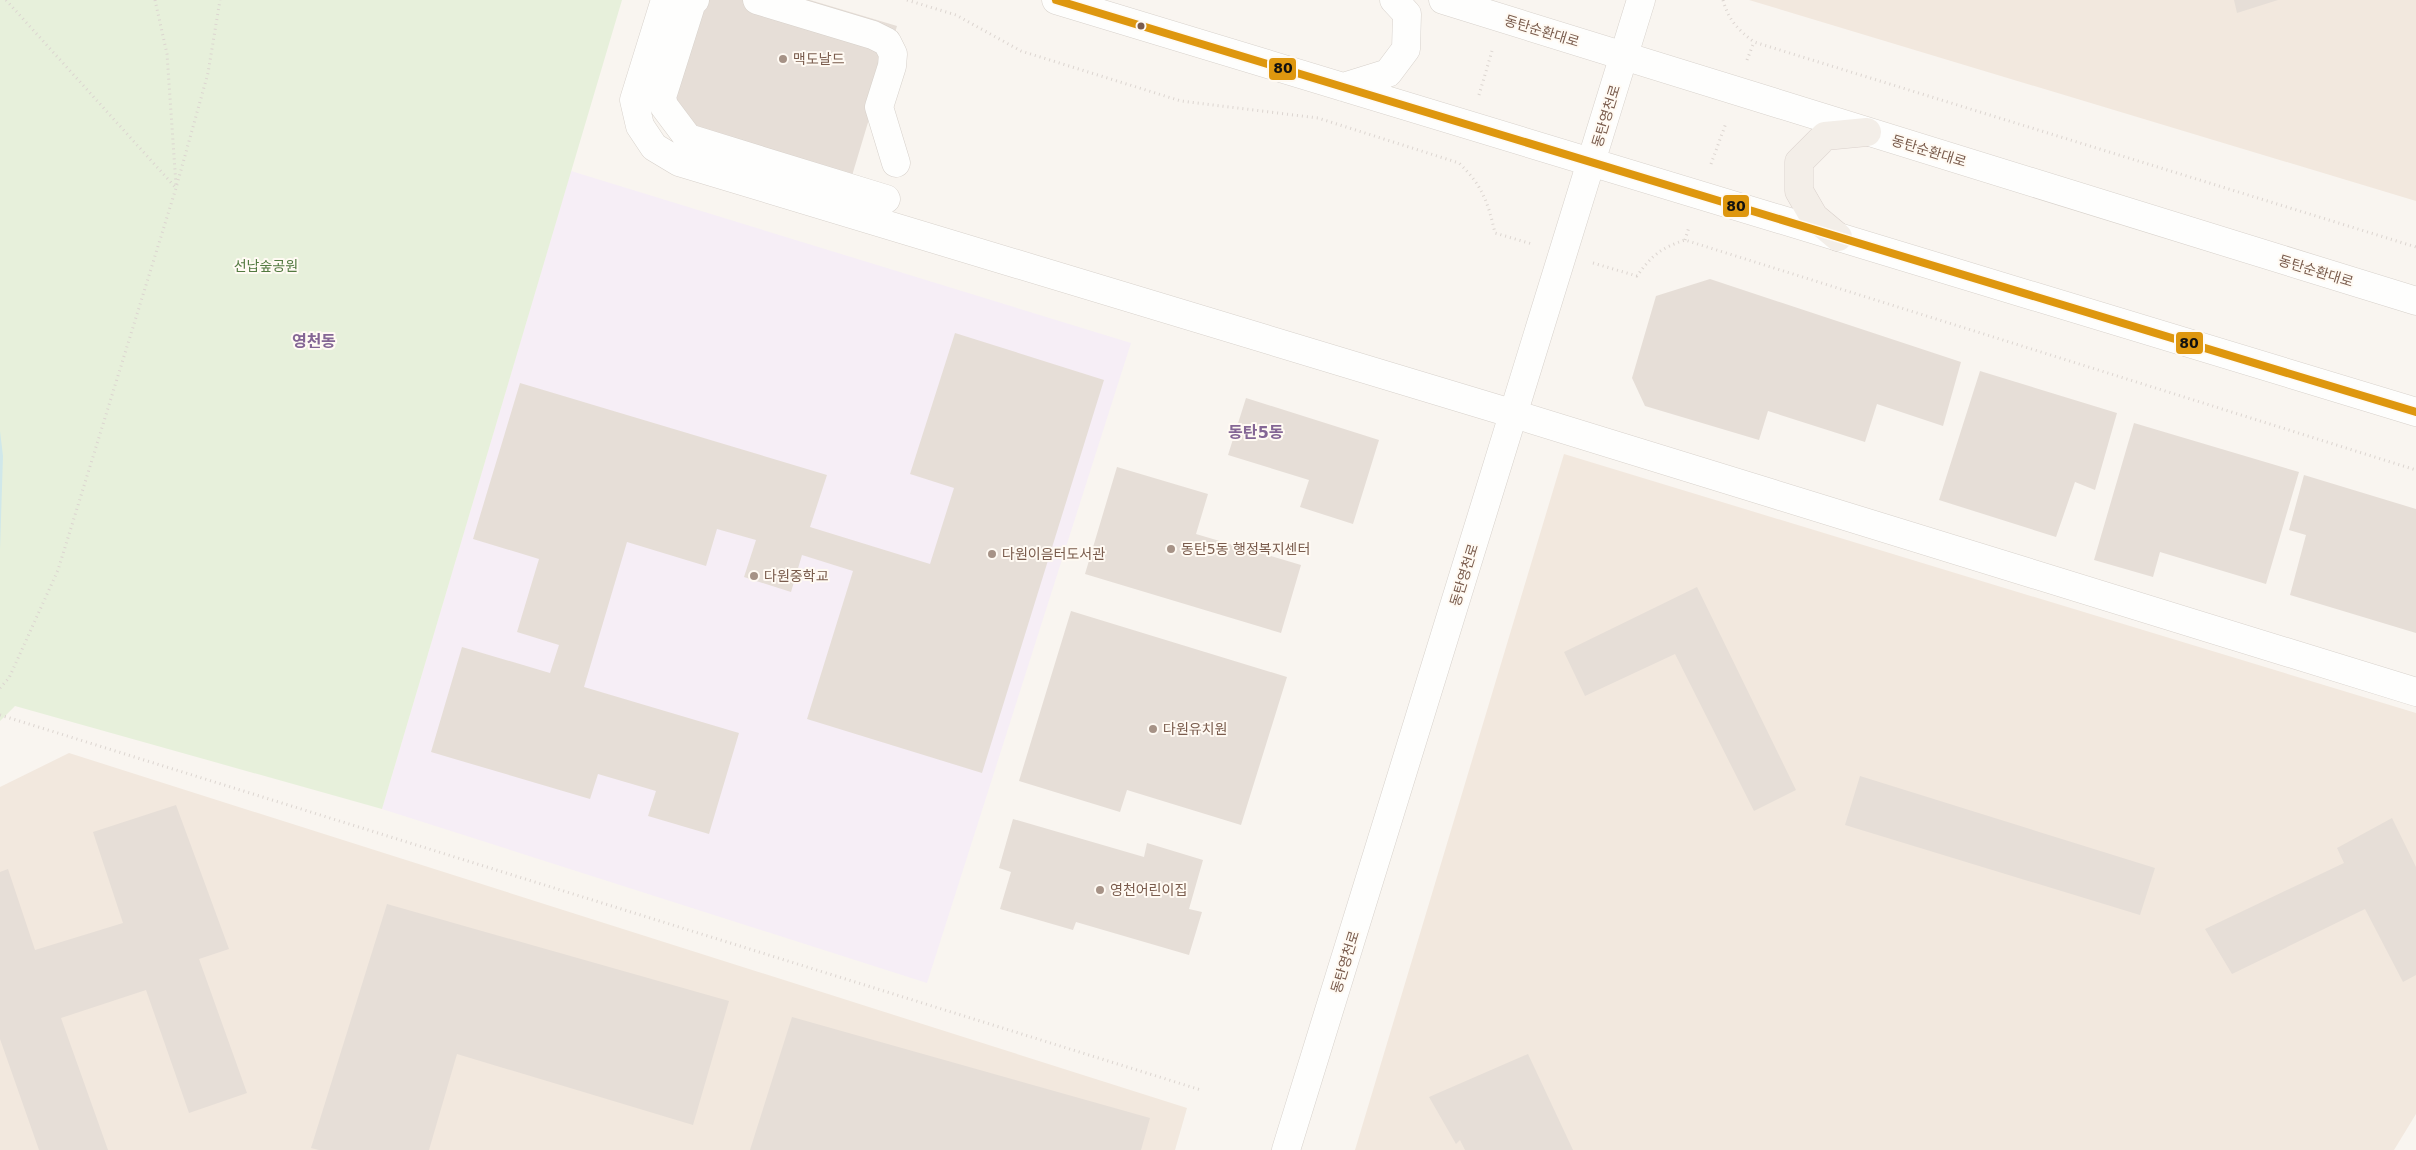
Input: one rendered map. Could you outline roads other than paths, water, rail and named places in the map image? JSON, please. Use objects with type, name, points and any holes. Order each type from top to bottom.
[{"type":"main road","points":[[1838,237],[1814,217],[1799,192],[1799,162],[1825,136],[1868,132]]},
{"type":"street","points":[[665,0],[634,100],[640,126],[654,147],[679,162],[1514,414],[2416,692]]},
{"type":"street","points":[[695,0],[692,2],[662,97],[664,106],[688,138],[886,199]]},
{"type":"street","points":[[757,0],[873,35],[888,42],[893,54],[892,66],[879,107],[896,164]]},
{"type":"street","points":[[1056,0],[2416,412]]},
{"type":"street","points":[[1343,87],[1388,74],[1406,49],[1407,14],[1394,0]]},
{"type":"street","name":"동탄순환대로","points":[[1443,0],[2416,301]]},
{"type":"street","name":"동탄영천로","points":[[1286,1150],[1641,0]]},
{"type":"water","points":[[0,431],[3,456],[0,550]]},
{"type":"place","name":"맥도날드","points":[[783,59]]},
{"type":"place","name":"동탄5동 행정복지센터","points":[[1171,549]]},
{"type":"place","name":"다원이음터도서관","points":[[992,554]]},
{"type":"place","name":"다원중학교","points":[[754,576]]},
{"type":"place","name":"다원유치원","points":[[1153,729]]},
{"type":"place","name":"영천어린이집","points":[[1100,890]]},
{"type":"district","name":"영천동","points":[[314,341]]},
{"type":"district","name":"동탄5동","points":[[1256,432]]},
{"type":"park label","name":"선납숲공원","points":[[266,266]]}]
